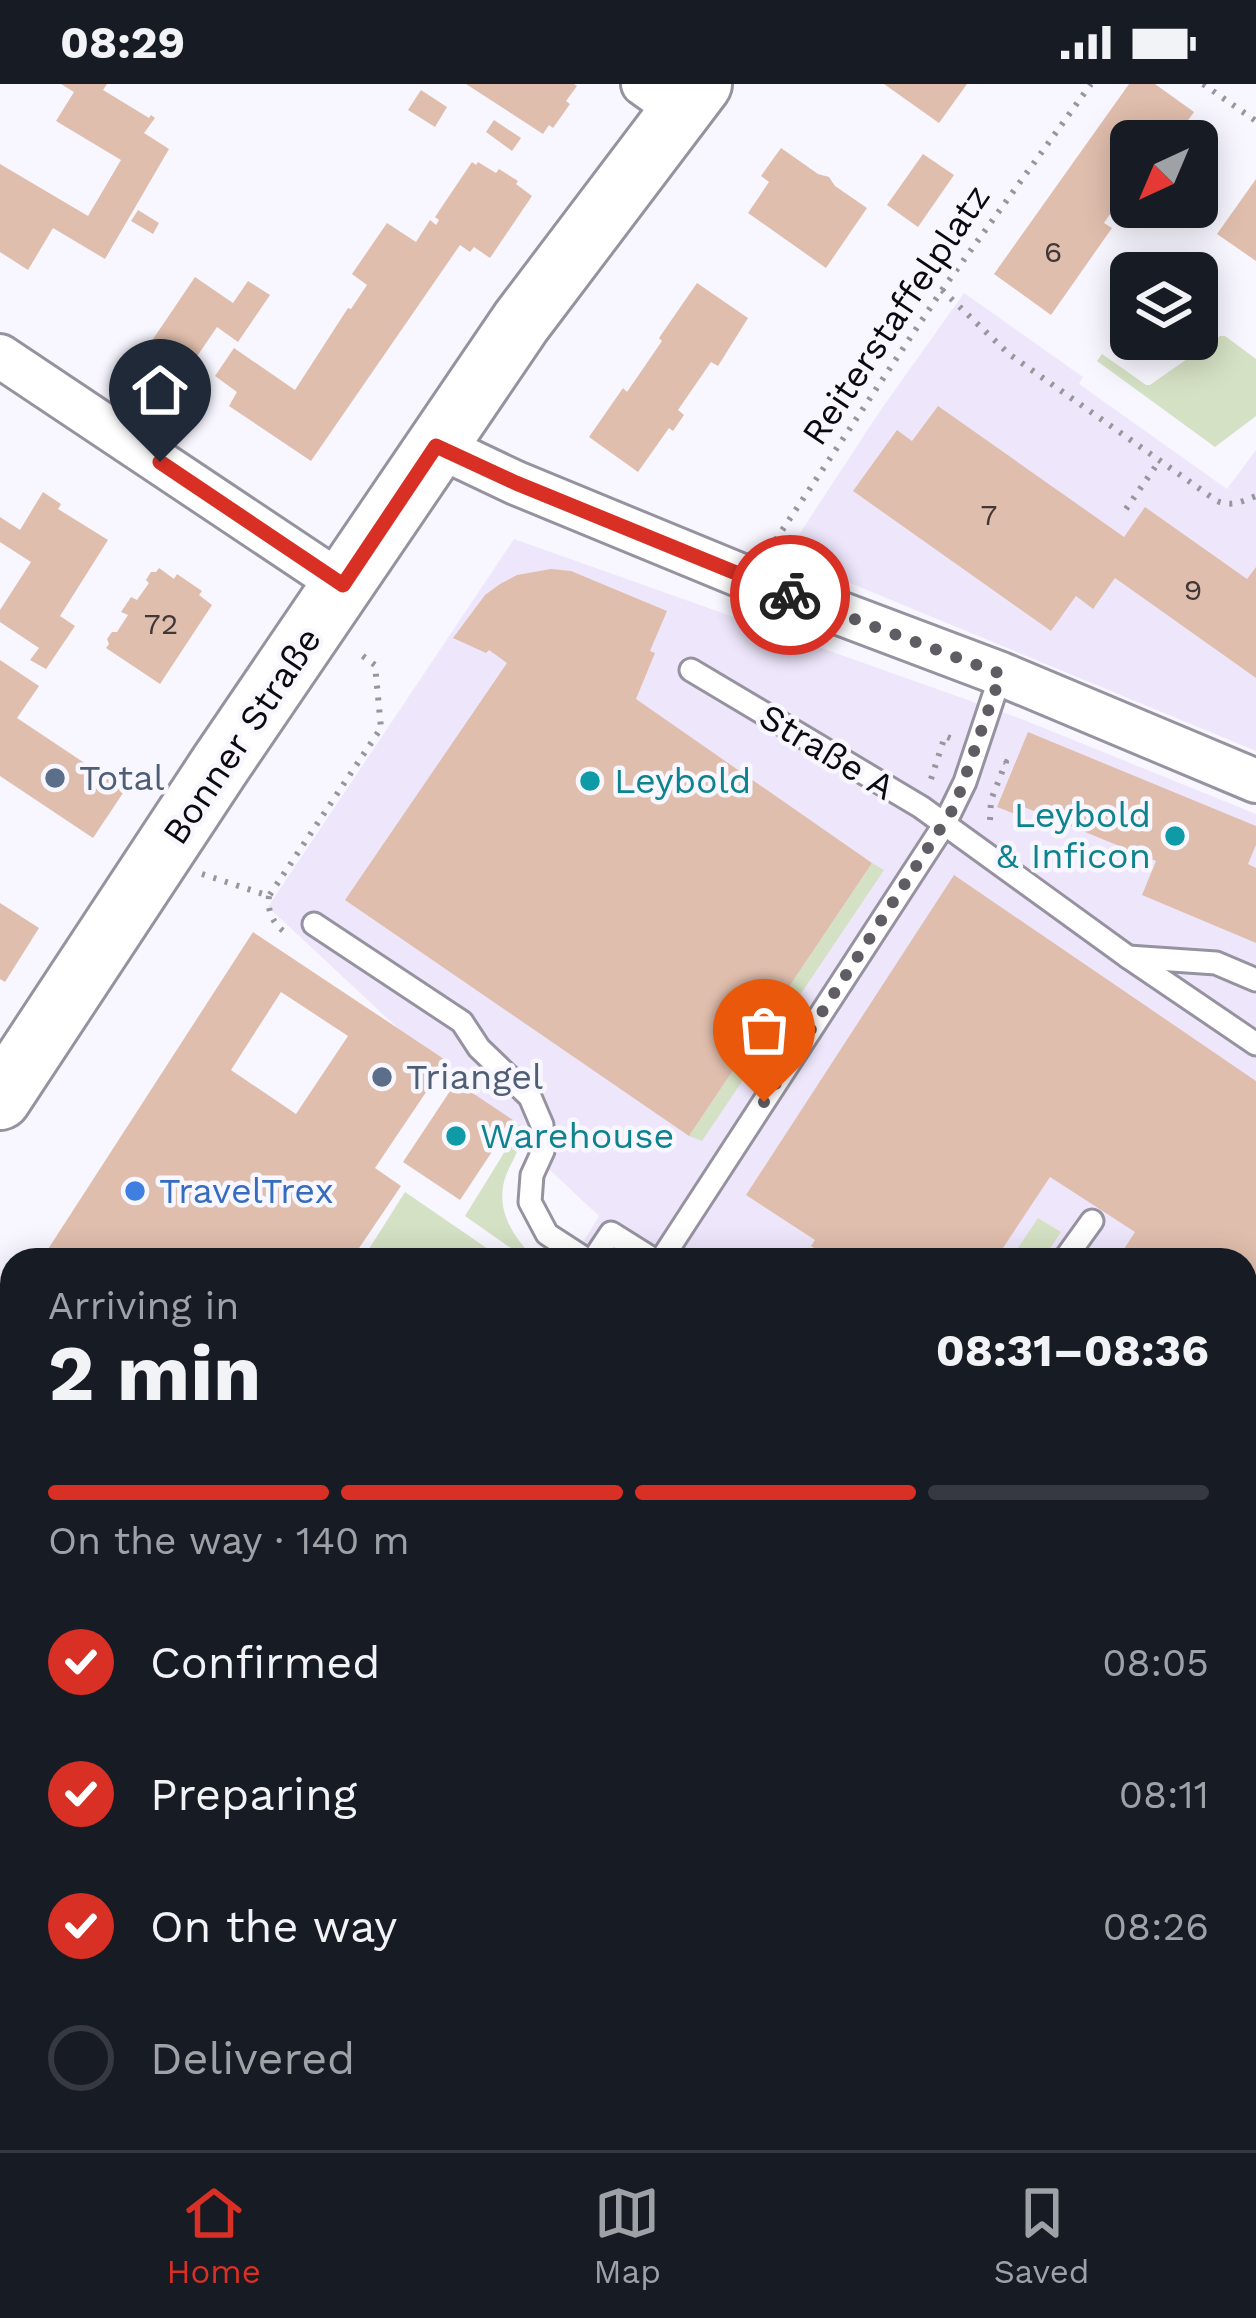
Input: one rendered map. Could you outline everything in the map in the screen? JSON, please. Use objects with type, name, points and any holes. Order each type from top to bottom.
[{"type":"main road","name":"Bonner Straße","points":[[0,1100],[220,765],[675,93]]},
{"type":"street","points":[[0,356],[330,604]]},
{"type":"street","points":[[436,446],[749,579],[1001,674],[1256,781]]},
{"type":"lane","name":"Straße A","points":[[691,670],[921,807],[1256,1044]]},
{"type":"lane","points":[[665,1248],[944,825],[965,782],[1001,674]]},
{"type":"lane","points":[[306,932],[462,1022],[479,1048],[530,1097],[542,1125],[543,1151],[532,1175],[530,1202],[547,1234],[570,1248]]},
{"type":"lane","points":[[1128,957],[1216,963],[1256,980]]},
{"type":"lane","points":[[1073,1248],[1092,1221]]},
{"type":"lane","points":[[599,1248],[611,1233],[637,1248]]},
{"type":"path","name":"Reiterstaffelplatz","points":[[749,579],[942,290],[1091,84]]},
{"type":"path","points":[[1203,84],[1256,121]]},
{"type":"path","points":[[942,290],[1010,354],[1226,505],[1256,496]]},
{"type":"path","points":[[1126,508],[1160,460]]},
{"type":"path","points":[[306,932],[278,927],[268,907],[269,896],[381,728],[375,665],[330,604]]},
{"type":"path","points":[[159,860],[269,896]]},
{"type":"shaded area","points":[[964,293],[1083,377],[1079,384],[1227,489],[1256,450],[1256,751],[785,556]]},
{"type":"shaded area","points":[[514,539],[1024,720],[1256,814],[1256,1248],[579,1248],[599,1216],[268,907]]},
{"type":"green space","points":[[1225,336],[1256,359],[1256,416],[1215,447],[1097,361],[1102,354],[1150,385],[1186,360],[1218,360],[1218,337]]},
{"type":"green space","points":[[872,863],[884,870],[702,1141],[689,1136]]},
{"type":"green space","points":[[513,1120],[521,1127],[502,1197],[507,1221],[526,1248],[511,1248],[465,1216],[507,1148],[499,1141]]},
{"type":"green space","points":[[405,1192],[487,1248],[370,1248]]},
{"type":"green space","points":[[1038,1218],[1061,1232],[1050,1248],[1018,1248]]},
{"type":"building","points":[[61,84],[107,84],[103,90],[155,118],[144,133],[169,149],[105,259],[53,228],[28,270],[0,252],[0,164],[88,216],[121,160],[56,121],[74,92]]},
{"type":"building","points":[[466,84],[577,86],[553,128],[549,125],[543,134]]},
{"type":"building","points":[[884,84],[967,84],[939,123]]},
{"type":"building","points":[[1129,84],[1155,84],[1194,112],[1188,120],[1110,120],[1110,214],[1104,223],[1112,228],[1051,315],[994,274]]},
{"type":"building","points":[[421,90],[447,107],[435,127],[408,110]]},
{"type":"building","points":[[494,120],[521,138],[512,151],[486,132]]},
{"type":"building","points":[[781,148],[829,177],[867,208],[826,268],[748,213],[769,182],[761,176]]},
{"type":"building","points":[[923,154],[954,175],[918,227],[887,205]]},
{"type":"building","points":[[472,162],[496,173],[499,169],[532,196],[490,258],[474,247],[470,252],[460,245],[311,461],[229,406],[237,392],[215,376],[234,348],[295,390],[367,285],[352,274],[387,223],[416,242],[430,220],[436,225],[435,217]]},
{"type":"building","points":[[1256,179],[1256,261],[1217,234]]},
{"type":"building","points":[[138,210],[159,223],[153,234],[131,221]]},
{"type":"building","points":[[195,277],[233,303],[248,281],[270,295],[238,342],[217,327],[185,374],[147,348]]},
{"type":"building","points":[[697,283],[748,318],[718,366],[711,362],[678,410],[684,415],[673,431],[669,428],[638,472],[589,437],[623,388],[627,392]]},
{"type":"building","points":[[938,406],[1124,537],[1145,507],[1247,579],[1256,567],[1256,678],[1115,578],[1093,609],[1076,596],[1051,631],[853,491],[897,430],[912,441]]},
{"type":"building","points":[[43,492],[61,504],[58,509],[108,540],[60,616],[75,626],[46,669],[30,660],[39,648],[0,622],[0,610],[31,562],[0,542],[0,517],[20,530]]},
{"type":"building","points":[[159,568],[202,591],[199,595],[212,605],[160,684],[106,648],[107,639],[128,615],[121,612],[131,597],[137,600],[151,572]]},
{"type":"building","name":"Leybold","points":[[571,571],[667,611],[636,699],[872,863],[689,1136],[345,900],[507,663],[489,650],[486,653],[453,638],[485,595],[500,584],[517,575]]},
{"type":"building","points":[[0,660],[39,686],[17,718],[125,790],[93,838],[0,776]]},
{"type":"building","name":"Leybold & Inficon","points":[[1028,732],[1256,826],[1256,845],[1248,864],[1256,868],[1256,943],[1142,895],[1156,861],[1019,805],[1015,814],[997,807]]},
{"type":"building","points":[[954,875],[1256,1081],[1256,1248],[1125,1248],[1135,1232],[1050,1177],[1003,1248],[814,1248],[815,1240],[746,1195]]},
{"type":"building","points":[[0,903],[39,928],[5,982],[0,979]]},
{"type":"building","points":[[253,932],[447,1061],[375,1168],[401,1186],[359,1248],[49,1248]],"holes":[[[281,992],[348,1036],[296,1114],[231,1070]]]},
{"type":"building","points":[[456,1082],[513,1120],[460,1200],[403,1162]]},
{"type":"way so far","points":[[764,1102],[955,806],[1001,674],[790,595]]},
{"type":"place","name":"Total","points":[[55,778]]},
{"type":"place","name":"Leybold","points":[[590,781]]},
{"type":"place","name":"Leybold & Inficon","points":[[1175,836]]},
{"type":"place","name":"Triangel","points":[[382,1077]]},
{"type":"place","name":"Warehouse","points":[[456,1136]]},
{"type":"place","name":"TravelTrex","points":[[135,1191]]},
{"type":"route","points":[[160,462],[343,585],[436,446],[790,595]]}]
